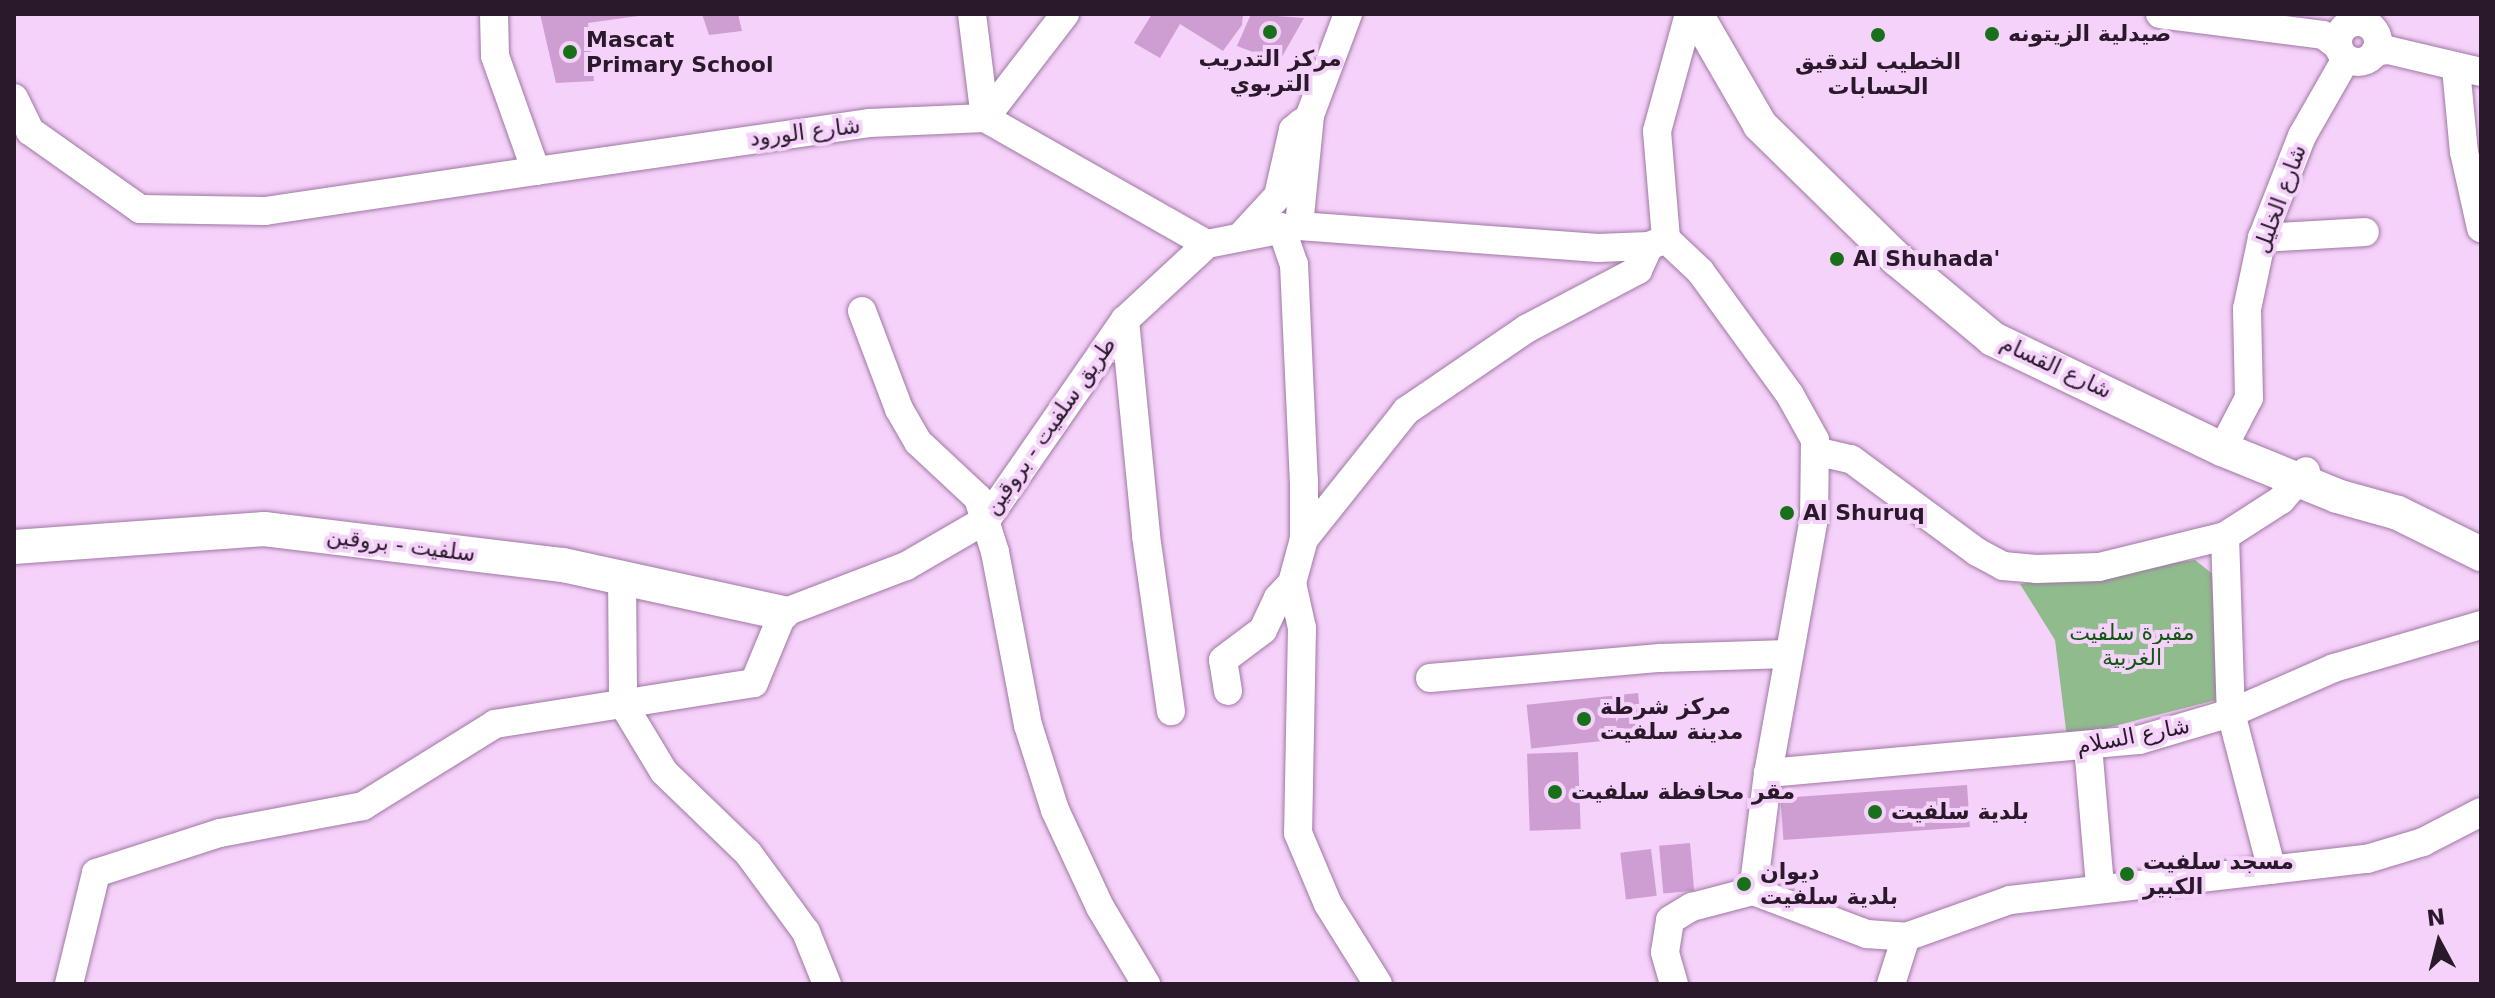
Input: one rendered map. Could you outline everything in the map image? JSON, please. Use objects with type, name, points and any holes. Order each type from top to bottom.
[{"type":"main road","name":"شارع القسام","points":[[1699,15],[1769,119],[1903,251],[2003,331],[2302,475],[2398,513],[2481,554]]},
{"type":"main road","name":"شارع القسام","points":[[1699,15],[1760,125],[1897,259],[1993,339],[2222,449],[2402,504],[2481,543]]},
{"type":"main road","name":"سلفيت - بروقين","points":[[14,547],[264,529],[563,565],[783,613]]},
{"type":"street","points":[[494,14],[495,56],[536,171]]},
{"type":"street","points":[[972,14],[985,118]]},
{"type":"street","points":[[985,118],[1065,14]]},
{"type":"street","points":[[1228,691],[1223,660],[1263,630],[1278,598],[1292,583],[1304,539],[1290,226],[1310,115],[1348,14]]},
{"type":"street","points":[[2160,14],[2359,37]]},
{"type":"street","points":[[2212,14],[2359,37],[2388,50],[2473,67],[2464,152],[2481,228]]},
{"type":"street","points":[[1304,539],[1406,411],[1526,329],[1638,270],[1658,242],[1657,131],[1699,15]]},
{"type":"street","name":"شارع الخليل","points":[[2227,440],[2249,398],[2247,309],[2262,238],[2302,136],[2359,37]]},
{"type":"street","name":"شارع الورود","points":[[14,98],[30,131],[140,209],[265,211],[869,123],[985,118]]},
{"type":"street","points":[[1242,235],[1278,196],[1293,130],[1310,115]]},
{"type":"street","points":[[985,118],[1207,244],[1290,226],[1598,248],[1658,242],[1700,271],[1790,395],[1815,440],[1814,518],[1768,773],[1753,891]]},
{"type":"street","points":[[2262,238],[2365,232]]},
{"type":"street","name":"طريق سلفيت - بروقين","points":[[783,613],[906,566],[987,519],[1125,320],[1207,244]]},
{"type":"street","points":[[862,311],[899,409],[918,442],[941,468],[973,489],[987,519],[1028,725],[1046,784],[1100,907],[1146,984]]},
{"type":"street","points":[[1125,320],[1146,536],[1171,711]]},
{"type":"street","points":[[1815,451],[1851,459],[1919,512],[2003,566],[2099,567],[2225,536],[2281,500],[2302,475]]},
{"type":"street","points":[[2225,536],[2231,713],[2272,870]]},
{"type":"street","points":[[622,577],[623,704],[664,772],[748,853],[806,932],[827,984]]},
{"type":"street","points":[[1292,583],[1302,628],[1298,833],[1328,904],[1378,984]]},
{"type":"street","points":[[69,984],[96,873],[220,833],[363,806],[495,724],[754,683],[783,613]]},
{"type":"street","name":"شارع السلام","points":[[1768,773],[2139,740],[2231,713],[2334,668],[2481,625]]},
{"type":"street","points":[[1430,678],[1660,658],[1788,654]]},
{"type":"street","points":[[2088,746],[2100,887]]},
{"type":"street","points":[[1674,984],[1665,952],[1670,920],[1692,907],[1753,891],[1867,934],[1906,937],[2010,900],[2100,887],[2367,859],[2423,842],[2481,812]]},
{"type":"street","points":[[1891,984],[1906,937]]},
{"type":"green space","name":"مقبرة سلفيت الغربية","points":[[2195,560],[2214,575],[2216,700],[2067,738],[2055,640],[2020,584]]},
{"type":"building","name":"Mascat Primary School","points":[[540,14],[638,16],[588,23],[594,81],[556,83]]},
{"type":"building","name":"Mascat Primary School","points":[[702,14],[738,14],[742,31],[709,35]]},
{"type":"building","points":[[1152,14],[1243,14],[1242,25],[1223,51],[1180,24],[1160,58],[1134,43]]},
{"type":"building","name":"مركز التدريب التربوي","points":[[1251,14],[1304,18],[1279,62],[1237,46]]},
{"type":"building","name":"مركز شرطة مدينة سلفيت","points":[[1638,693],[1643,737],[1531,748],[1527,705]]},
{"type":"building","name":"مقر محافظة سلفيت","points":[[1578,752],[1581,829],[1530,831],[1527,754]]},
{"type":"building","name":"بلدية سلفيت","points":[[1967,785],[1970,827],[1783,840],[1780,798]]},
{"type":"building","points":[[1690,843],[1694,891],[1663,894],[1659,846]]},
{"type":"building","points":[[1651,849],[1657,896],[1626,899],[1620,853]]},
{"type":"place","name":"مركز التدريب التربوي","points":[[1270,32]]},
{"type":"place","name":"صيدلية الزيتونه","points":[[1992,34]]},
{"type":"place","name":"الخطيب لتدقيق الحسابات","points":[[1878,35]]},
{"type":"place","name":"Mascat Primary School","points":[[570,52]]},
{"type":"place","name":"Al Shuhada'","points":[[1837,259]]},
{"type":"place","name":"Al Shuruq","points":[[1787,513]]},
{"type":"place","name":"مركز شرطة مدينة سلفيت","points":[[1584,719]]},
{"type":"place","name":"مقر محافظة سلفيت","points":[[1555,792]]},
{"type":"place","name":"بلدية سلفيت","points":[[1875,812]]},
{"type":"place","name":"مسجد سلفيت الكبير","points":[[2127,874]]},
{"type":"place","name":"ديوان بلدية سلفيت","points":[[1744,884]]}]
